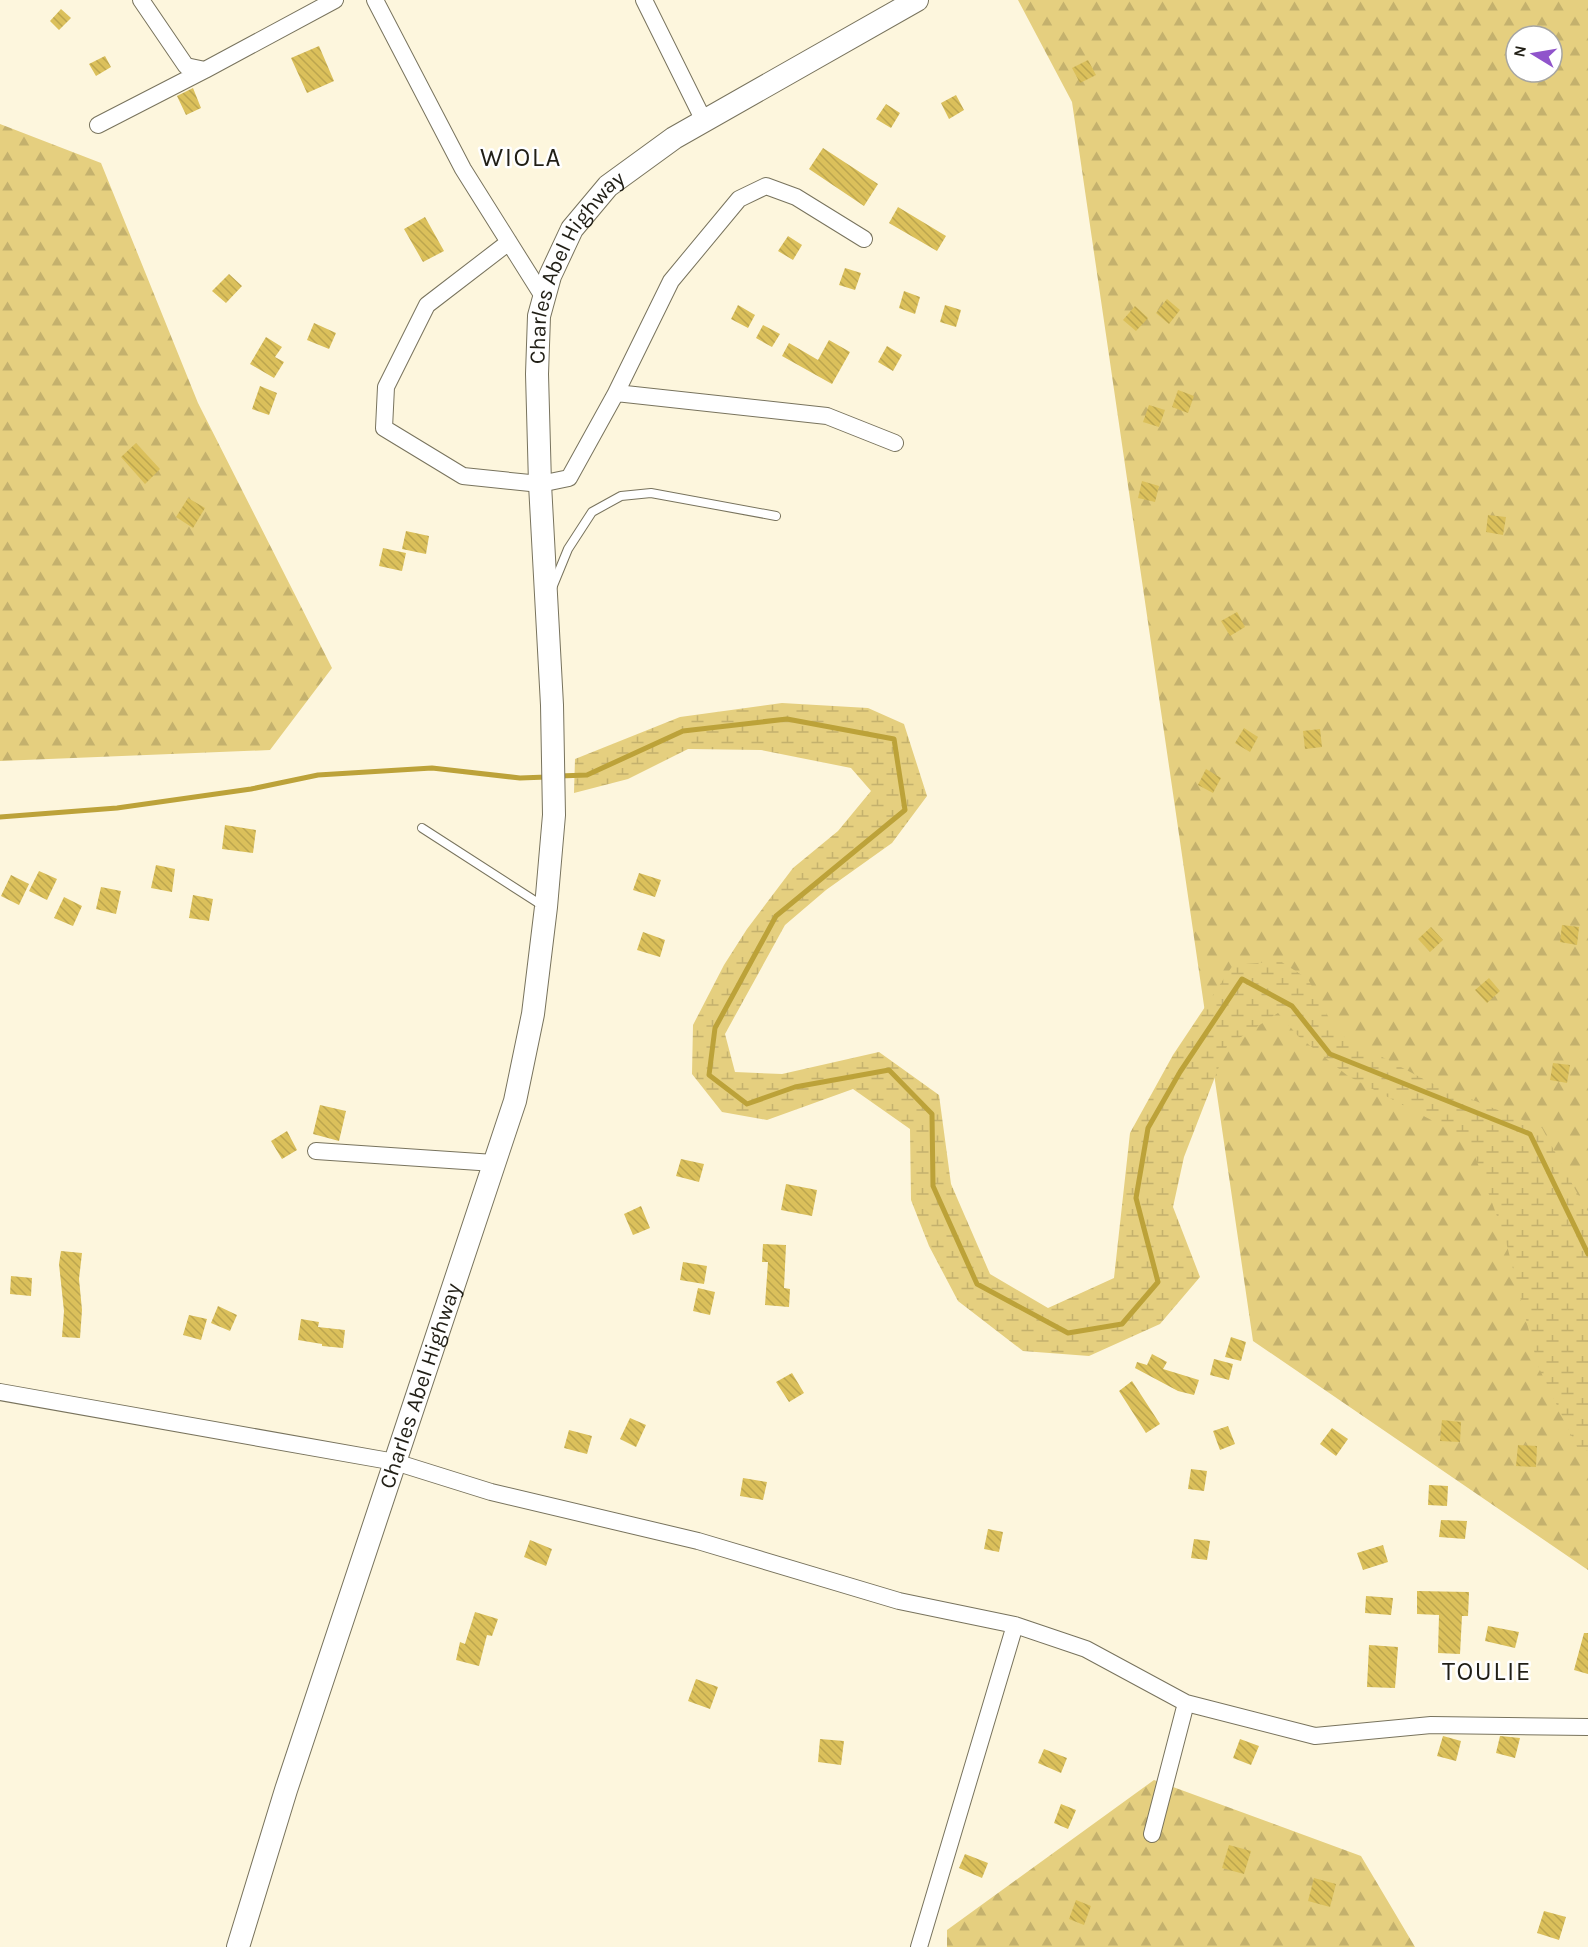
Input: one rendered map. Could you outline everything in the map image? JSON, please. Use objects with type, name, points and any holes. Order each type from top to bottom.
[{"type":"main road","name":"Charles Abel Highway","points":[[238,1947],[286,1790],[514,1101],[533,1014],[554,815],[548,599],[540,484],[537,374],[539,316],[550,276],[572,228],[608,186],[674,138],[916,0]]},
{"type":"street","points":[[141,0],[186,66],[205,70]]},
{"type":"street","points":[[98,125],[335,0]]},
{"type":"street","points":[[375,0],[463,169],[544,298]]},
{"type":"street","points":[[644,0],[704,121]]},
{"type":"street","points":[[509,242],[427,305],[386,387],[384,428],[463,476],[540,484],[569,478],[616,393],[671,281],[739,200],[766,186],[796,197],[864,239]]},
{"type":"street","points":[[616,393],[827,416],[895,443]]},
{"type":"street","points":[[316,1151],[494,1163]]},
{"type":"street","points":[[0,1392],[395,1462],[491,1492],[698,1541],[899,1601],[1015,1625],[1086,1649],[1186,1702],[1315,1736],[1431,1725],[1588,1727]]},
{"type":"street","points":[[919,1947],[1015,1625]]},
{"type":"street","points":[[1152,1834],[1186,1702]]},
{"type":"lane","points":[[548,599],[568,549],[592,512],[621,496],[651,493],[776,516]]},
{"type":"lane","points":[[422,828],[546,907]]},
{"type":"green space","points":[[1018,0],[1588,0],[1588,1570],[1253,1341],[1072,102]]},
{"type":"green space","points":[[0,124],[101,163],[198,403],[332,668],[270,750],[0,761]]},
{"type":"green space","points":[[782,703],[868,708],[904,724],[927,796],[892,843],[826,890],[785,925],[725,1034],[735,1072],[782,1074],[879,1052],[939,1095],[951,1184],[990,1274],[1048,1308],[1114,1278],[1130,1133],[1173,1055],[1233,965],[1280,961],[1308,979],[1337,1033],[1429,1082],[1542,1128],[1588,1213],[1588,1451],[1577,1447],[1538,1366],[1505,1238],[1469,1140],[1348,1076],[1298,1036],[1278,1013],[1227,1046],[1184,1157],[1173,1207],[1200,1277],[1160,1324],[1089,1356],[1023,1351],[958,1301],[929,1246],[911,1200],[910,1129],[853,1089],[767,1120],[722,1112],[692,1074],[693,1025],[724,965],[747,929],[793,868],[838,831],[871,791],[851,768],[761,750],[688,749],[628,779],[574,793],[575,759],[680,717]]},
{"type":"green space","points":[[1154,1780],[1361,1856],[1415,1947],[947,1947],[947,1930]]},
{"type":"building","points":[[61,9],[71,18],[59,30],[50,21]]},
{"type":"building","points":[[319,46],[334,81],[307,93],[291,58]]},
{"type":"building","points":[[105,56],[111,67],[96,76],[89,64]]},
{"type":"building","points":[[1088,60],[1096,75],[1080,83],[1072,68]]},
{"type":"building","points":[[193,88],[201,108],[186,115],[177,96]]},
{"type":"building","points":[[956,95],[964,110],[949,119],[941,103]]},
{"type":"building","points":[[886,104],[900,113],[891,128],[876,119]]},
{"type":"building","points":[[823,148],[878,184],[864,206],[809,169]]},
{"type":"building","points":[[898,207],[946,236],[937,251],[889,223]]},
{"type":"building","points":[[425,217],[444,251],[423,262],[404,229]]},
{"type":"building","points":[[788,236],[802,245],[793,260],[778,251]]},
{"type":"building","points":[[845,268],[861,273],[855,290],[839,285]]},
{"type":"building","points":[[229,274],[242,286],[226,303],[212,291]]},
{"type":"building","points":[[904,291],[920,297],[915,314],[899,308]]},
{"type":"building","points":[[1167,299],[1180,310],[1169,324],[1156,313]]},
{"type":"building","points":[[738,305],[755,315],[748,328],[731,319]]},
{"type":"building","points":[[945,305],[961,310],[956,327],[940,322]]},
{"type":"building","points":[[1135,306],[1148,318],[1136,331],[1123,320]]},
{"type":"building","points":[[314,323],[336,333],[329,349],[307,340]]},
{"type":"building","points":[[763,325],[780,334],[772,347],[756,338]]},
{"type":"building","points":[[266,337],[282,347],[275,357],[284,362],[274,378],[250,364]]},
{"type":"building","points":[[829,340],[850,352],[832,384],[782,356],[789,343],[818,360]]},
{"type":"building","points":[[887,346],[902,355],[893,371],[878,362]]},
{"type":"building","points":[[260,386],[277,393],[269,415],[252,409]]},
{"type":"building","points":[[1178,390],[1194,396],[1188,413],[1172,407]]},
{"type":"building","points":[[1149,405],[1165,410],[1159,427],[1143,422]]},
{"type":"building","points":[[136,443],[160,469],[145,484],[121,457]]},
{"type":"building","points":[[1142,481],[1159,486],[1155,502],[1138,498]]},
{"type":"building","points":[[188,498],[205,508],[193,528],[176,517]]},
{"type":"building","points":[[1488,515],[1506,517],[1503,535],[1486,532]]},
{"type":"building","points":[[406,531],[429,536],[426,554],[402,549]]},
{"type":"building","points":[[383,548],[406,553],[402,571],[379,566]]},
{"type":"building","points":[[1237,612],[1245,627],[1230,636],[1221,621]]},
{"type":"building","points":[[1244,728],[1258,737],[1250,752],[1235,743]]},
{"type":"building","points":[[1320,729],[1322,747],[1305,749],[1303,731]]},
{"type":"building","points":[[1206,769],[1221,778],[1213,793],[1198,785]]},
{"type":"building","points":[[225,825],[256,830],[253,853],[222,849]]},
{"type":"building","points":[[156,865],[175,869],[172,892],[151,888]]},
{"type":"building","points":[[39,871],[57,879],[47,900],[29,891]]},
{"type":"building","points":[[639,873],[661,880],[655,897],[633,890]]},
{"type":"building","points":[[11,875],[29,884],[19,905],[1,896]]},
{"type":"building","points":[[101,887],[121,891],[116,914],[96,909]]},
{"type":"building","points":[[193,895],[213,899],[209,921],[189,918]]},
{"type":"building","points":[[64,897],[82,906],[73,926],[54,918]]},
{"type":"building","points":[[1562,925],[1579,927],[1577,945],[1560,942]]},
{"type":"building","points":[[1431,927],[1443,940],[1430,952],[1418,939]]},
{"type":"building","points":[[643,932],[665,940],[660,957],[637,950]]},
{"type":"building","points":[[1489,978],[1500,991],[1487,1003],[1475,990]]},
{"type":"building","points":[[1553,1063],[1570,1065],[1567,1083],[1550,1080]]},
{"type":"building","points":[[320,1105],[346,1111],[339,1141],[313,1134]]},
{"type":"building","points":[[287,1131],[297,1150],[282,1159],[271,1141]]},
{"type":"building","points":[[681,1159],[704,1164],[699,1182],[676,1176]]},
{"type":"building","points":[[786,1184],[817,1190],[812,1216],[781,1210]]},
{"type":"building","points":[[641,1206],[650,1228],[633,1235],[624,1214]]},
{"type":"building","points":[[763,1244],[786,1245],[784,1288],[790,1289],[789,1307],[765,1305],[768,1262],[762,1262]]},
{"type":"building","points":[[61,1251],[82,1253],[79,1279],[82,1310],[80,1338],[62,1337],[64,1311],[59,1264]]},
{"type":"building","points":[[683,1262],[707,1266],[704,1284],[680,1280]]},
{"type":"building","points":[[11,1276],[32,1278],[31,1296],[10,1294]]},
{"type":"building","points":[[698,1288],[715,1292],[710,1315],[693,1311]]},
{"type":"building","points":[[218,1306],[237,1315],[230,1331],[211,1323]]},
{"type":"building","points":[[189,1315],[207,1319],[201,1340],[183,1335]]},
{"type":"building","points":[[301,1319],[319,1322],[318,1327],[345,1330],[343,1348],[298,1340]]},
{"type":"building","points":[[1231,1337],[1246,1342],[1241,1361],[1225,1357]]},
{"type":"building","points":[[1152,1354],[1167,1362],[1163,1369],[1199,1380],[1194,1395],[1178,1391],[1135,1368],[1137,1362],[1147,1365]]},
{"type":"building","points":[[1214,1359],[1233,1364],[1229,1380],[1210,1375]]},
{"type":"building","points":[[792,1373],[804,1393],[789,1402],[776,1382]]},
{"type":"building","points":[[1132,1381],[1160,1424],[1146,1433],[1119,1391]]},
{"type":"building","points":[[630,1418],[646,1425],[636,1447],[620,1439]]},
{"type":"building","points":[[1442,1420],[1461,1422],[1460,1442],[1440,1441]]},
{"type":"building","points":[[1228,1426],[1235,1444],[1220,1450],[1213,1431]]},
{"type":"building","points":[[1332,1428],[1348,1439],[1336,1456],[1320,1444]]},
{"type":"building","points":[[569,1430],[592,1436],[587,1454],[564,1448]]},
{"type":"building","points":[[1518,1445],[1537,1446],[1536,1467],[1516,1466]]},
{"type":"building","points":[[1191,1469],[1207,1471],[1204,1491],[1188,1489]]},
{"type":"building","points":[[743,1478],[767,1482],[763,1500],[740,1496]]},
{"type":"building","points":[[1429,1485],[1448,1486],[1447,1506],[1428,1505]]},
{"type":"building","points":[[1441,1520],[1467,1521],[1465,1539],[1439,1537]]},
{"type":"building","points":[[988,1529],[1003,1532],[999,1552],[984,1549]]},
{"type":"building","points":[[1194,1539],[1210,1541],[1207,1560],[1191,1558]]},
{"type":"building","points":[[530,1540],[552,1549],[546,1566],[524,1557]]},
{"type":"building","points":[[1383,1545],[1388,1562],[1363,1570],[1357,1553]]},
{"type":"building","points":[[1417,1591],[1469,1592],[1468,1616],[1462,1616],[1460,1654],[1438,1653],[1439,1615],[1417,1614]]},
{"type":"building","points":[[1366,1596],[1393,1598],[1391,1615],[1365,1613]]},
{"type":"building","points":[[475,1612],[498,1619],[492,1636],[487,1635],[479,1666],[456,1660],[460,1642],[465,1644]]},
{"type":"building","points":[[1488,1626],[1519,1632],[1515,1648],[1485,1641]]},
{"type":"building","points":[[1584,1633],[1588,1633],[1588,1674],[1574,1670]]},
{"type":"building","points":[[1369,1645],[1398,1647],[1395,1688],[1367,1687]]},
{"type":"building","points":[[696,1679],[718,1687],[710,1709],[688,1701]]},
{"type":"building","points":[[1443,1736],[1461,1741],[1456,1761],[1437,1756]]},
{"type":"building","points":[[1500,1736],[1520,1738],[1515,1758],[1496,1753]]},
{"type":"building","points":[[820,1739],[844,1741],[841,1765],[818,1762]]},
{"type":"building","points":[[1240,1739],[1259,1746],[1251,1765],[1233,1758]]},
{"type":"building","points":[[1044,1749],[1067,1758],[1061,1773],[1038,1763]]},
{"type":"building","points":[[1061,1804],[1076,1810],[1068,1829],[1054,1823]]},
{"type":"building","points":[[1229,1845],[1251,1851],[1244,1874],[1222,1868]]},
{"type":"building","points":[[965,1854],[988,1863],[982,1878],[959,1868]]},
{"type":"building","points":[[1314,1878],[1336,1884],[1330,1907],[1308,1901]]},
{"type":"building","points":[[1076,1900],[1091,1906],[1084,1925],[1069,1919]]},
{"type":"building","points":[[1544,1911],[1566,1917],[1559,1940],[1537,1933]]},
{"type":"waterway","points":[[559,776],[587,775],[683,731],[787,719],[894,739],[905,810],[776,916],[715,1028],[709,1075],[747,1104],[795,1087],[889,1070],[932,1114],[933,1186],[977,1284],[1068,1333],[1122,1324],[1158,1282],[1136,1198],[1148,1128],[1180,1072],[1242,979],[1292,1006],[1330,1054],[1530,1134],[1588,1254]]},
{"type":"waterway","points":[[0,817],[117,808],[251,789],[318,775],[432,768],[520,778],[547,777]]},
{"type":"district","name":"WIOLA","points":[[521,157]]},
{"type":"district","name":"TOULIE","points":[[1487,1671]]}]
